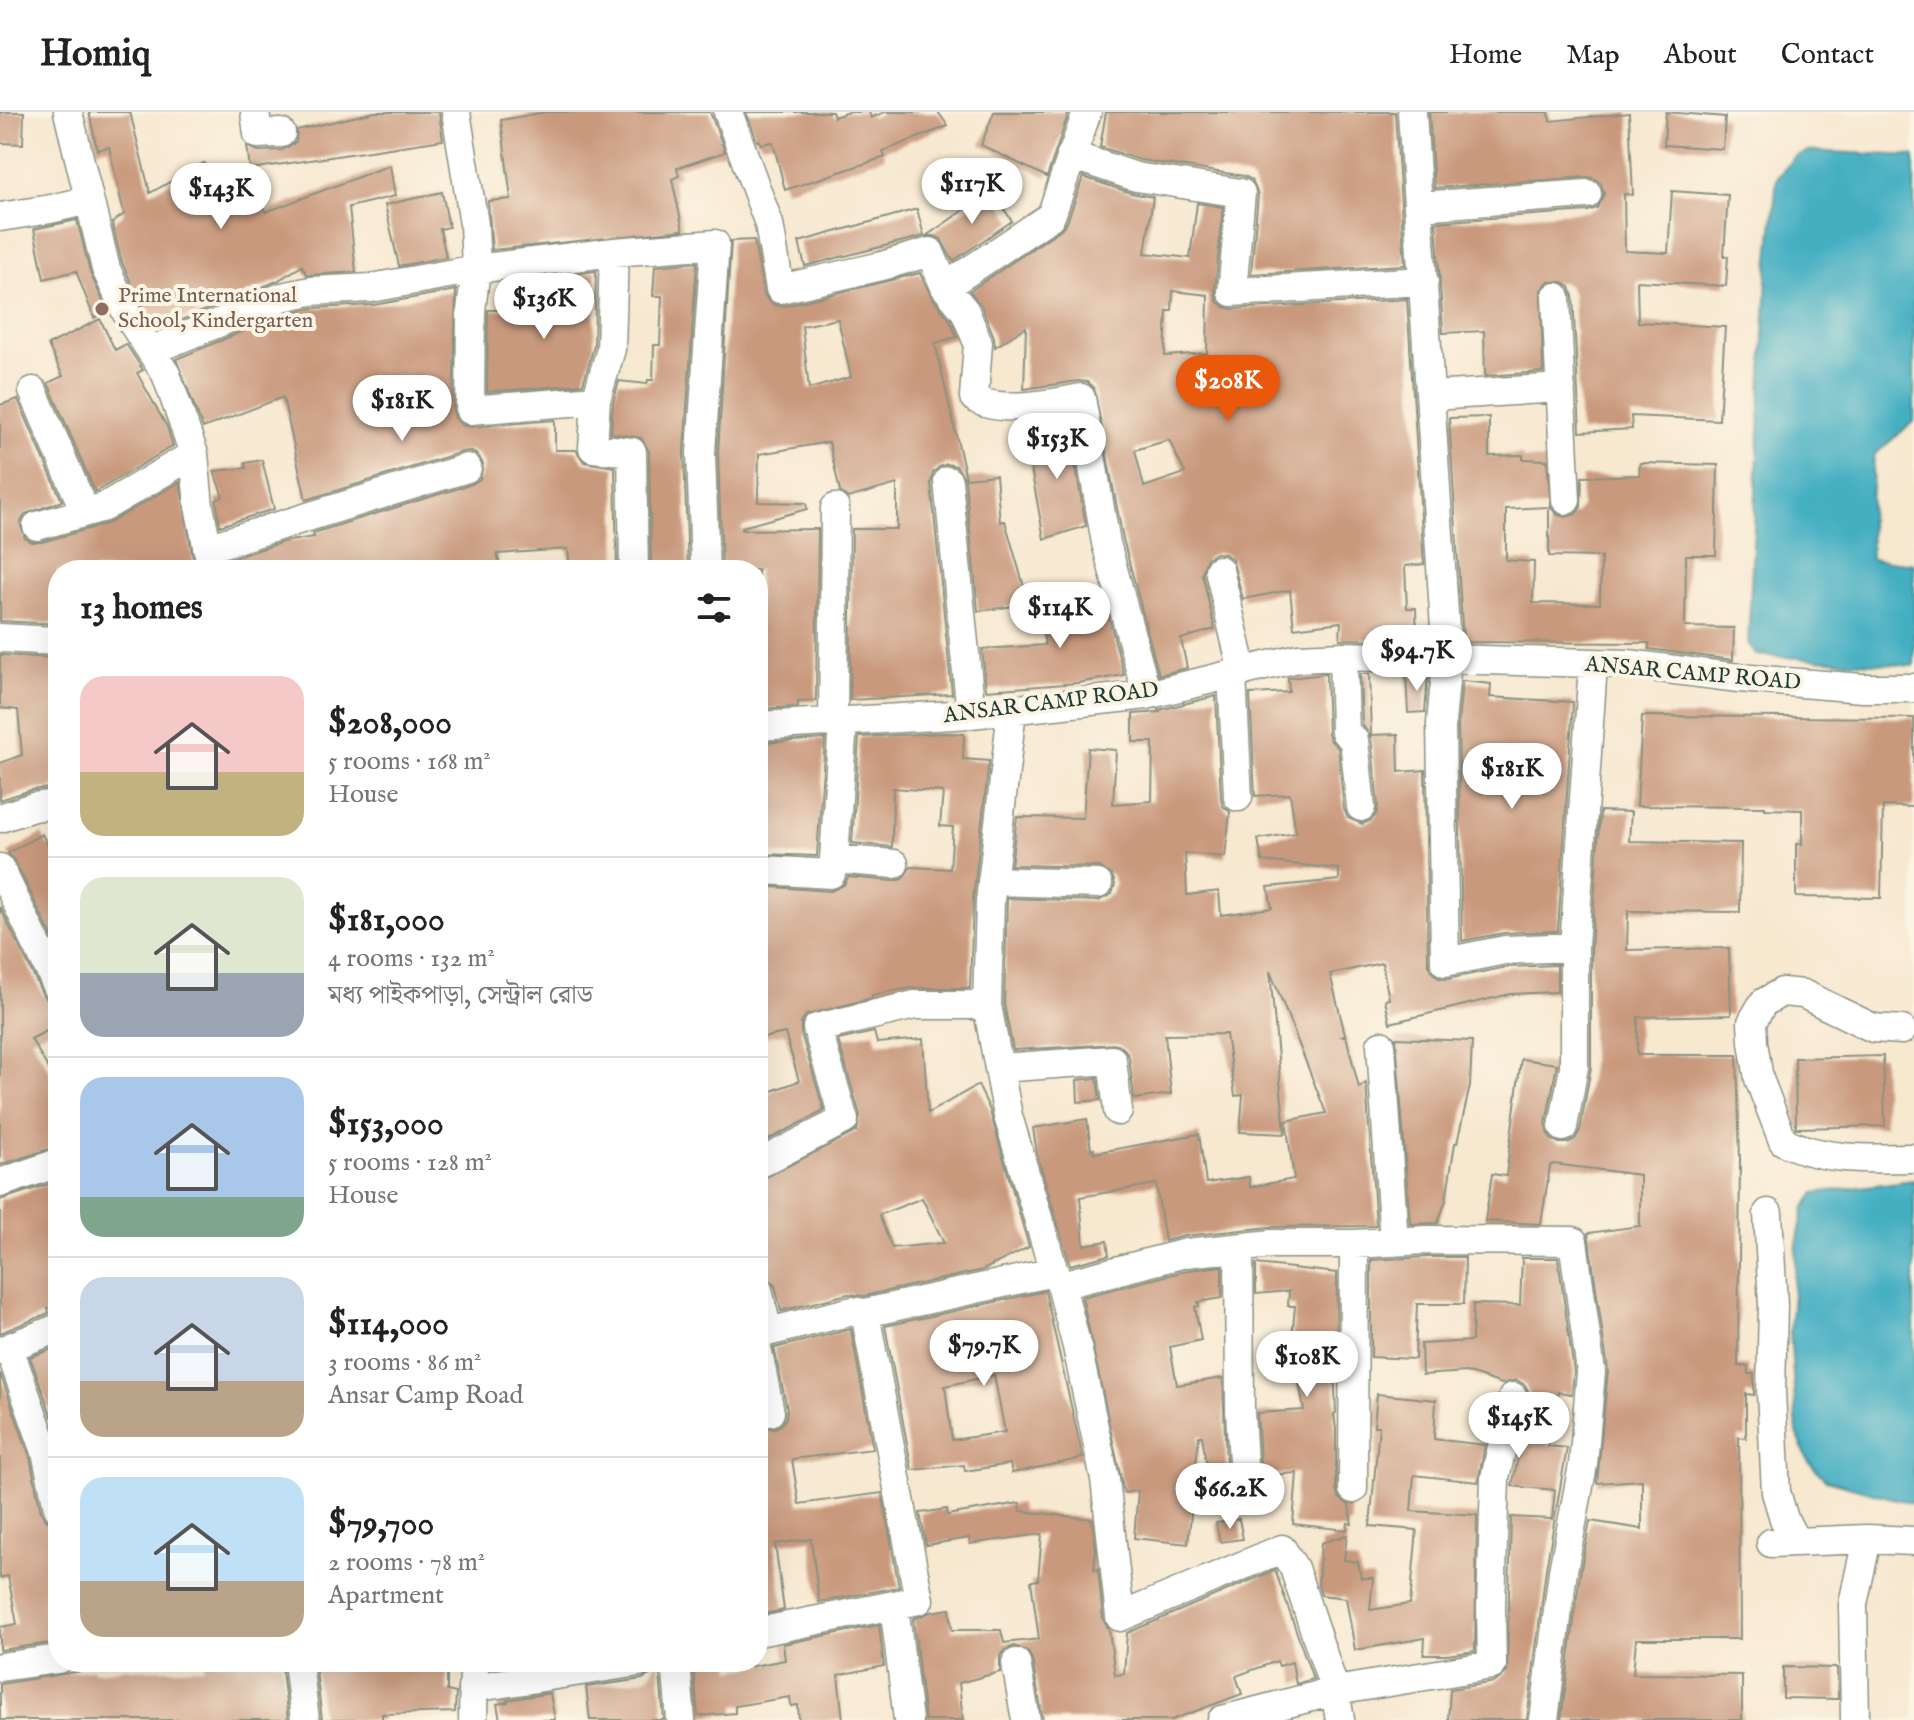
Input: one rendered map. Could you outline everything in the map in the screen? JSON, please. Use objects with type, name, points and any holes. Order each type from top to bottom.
[{"type":"street","points":[[68,112],[106,269],[129,318],[166,374],[194,454],[209,559],[467,468]]},
{"type":"street","points":[[255,112],[258,134],[281,133]]},
{"type":"street","points":[[456,112],[474,224],[476,269],[471,311],[470,410],[596,400]]},
{"type":"street","points":[[728,112],[769,224],[780,289],[930,252],[945,287],[965,311],[978,343],[974,397],[980,402],[1041,406],[1081,398],[1106,543],[1147,695]]},
{"type":"street","points":[[945,287],[1051,216],[1087,112]]},
{"type":"street","points":[[1412,112],[1447,660],[1441,723],[1445,962],[1505,950],[1574,947]]},
{"type":"street","points":[[1071,155],[1136,177],[1241,193],[1232,292],[1424,281]]},
{"type":"street","points":[[1418,206],[1587,194]]},
{"type":"street","points":[[0,217],[89,200]]},
{"type":"street","points":[[152,350],[282,297],[311,291],[371,288],[476,269],[614,252],[715,244],[701,453],[705,560]]},
{"type":"street","points":[[614,252],[611,349],[596,400],[593,448],[632,452],[634,560]]},
{"type":"street","points":[[1556,297],[1566,500]]},
{"type":"street","points":[[1431,396],[1561,388]]},
{"type":"street","points":[[33,391],[85,512]]},
{"type":"street","points":[[37,526],[104,507],[194,454]]},
{"type":"street","points":[[948,481],[971,714]]},
{"type":"street","points":[[768,870],[831,874],[834,859],[838,722],[835,508]]},
{"type":"street","points":[[1219,570],[1237,673],[1238,797]]},
{"type":"street","points":[[0,638],[48,640]]},
{"type":"street","points":[[1343,656],[1345,732],[1354,740],[1361,807]]},
{"type":"street","name":"ANSAR CAMP ROAD","points":[[768,726],[971,714],[1147,695],[1298,658],[1343,656],[1628,664],[1739,678],[1862,688],[1914,688]]},
{"type":"street","points":[[1563,1127],[1574,1067],[1574,947],[1593,664]]},
{"type":"street","points":[[1012,710],[992,881],[987,1005],[1008,1116],[1058,1279],[1105,1479],[1120,1617],[1282,1549],[1294,1568],[1335,1691],[1340,1720]]},
{"type":"street","points":[[0,818],[48,805]]},
{"type":"street","points":[[834,859],[894,864]]},
{"type":"street","points":[[0,868],[48,967]]},
{"type":"street","points":[[992,881],[1098,884]]},
{"type":"street","points":[[1902,1030],[1873,1028],[1803,994],[1782,992],[1763,1003],[1752,1022],[1759,1079],[1783,1141],[1801,1151],[1846,1157],[1914,1158]]},
{"type":"street","points":[[768,1159],[844,1120],[817,1028],[915,1005],[987,1005]]},
{"type":"street","points":[[1381,1045],[1394,1242]]},
{"type":"street","points":[[999,1068],[1112,1060],[1118,1111]]},
{"type":"street","points":[[0,1183],[48,1166]]},
{"type":"street","points":[[1768,1213],[1773,1305],[1771,1392],[1776,1492],[1784,1519],[1784,1543],[1867,1539],[1914,1541]]},
{"type":"street","points":[[768,1340],[852,1311],[865,1313],[1186,1253],[1272,1244],[1573,1241],[1591,1372],[1583,1465],[1563,1571],[1544,1720]]},
{"type":"street","points":[[1353,1489],[1354,1244]]},
{"type":"street","points":[[1239,1248],[1243,1463]]},
{"type":"street","points":[[768,1630],[919,1600],[865,1313]]},
{"type":"street","points":[[48,1332],[5,1349],[48,1461]]},
{"type":"street","points":[[768,1396],[770,1412]]},
{"type":"street","points":[[1222,1720],[1335,1691],[1492,1665],[1495,1478],[1513,1397]]},
{"type":"street","points":[[1855,1720],[1853,1604],[1867,1539]]},
{"type":"street","points":[[894,1605],[908,1720]]},
{"type":"street","points":[[0,1667],[48,1660]]},
{"type":"street","points":[[1016,1663],[1026,1720]]},
{"type":"street","points":[[299,1672],[305,1720]]},
{"type":"street","points":[[473,1720],[473,1675],[511,1672]]},
{"type":"street","points":[[677,1672],[681,1720]]},
{"type":"water","points":[[1809,151],[1914,156],[1914,421],[1874,455],[1870,518],[1871,559],[1914,564],[1914,666],[1756,655],[1748,643],[1767,278],[1777,178],[1795,156]]},
{"type":"water","points":[[1914,1180],[1914,1504],[1826,1480],[1808,1461],[1797,1433],[1790,1331],[1797,1244],[1804,1209],[1815,1193]]},
{"type":"building","points":[[0,112],[24,112],[23,144],[0,143]]},
{"type":"building","points":[[89,112],[130,112],[150,193],[204,163],[222,200],[252,185],[266,212],[390,165],[395,196],[349,207],[356,272],[307,275],[302,266],[277,281],[157,330],[122,263],[112,223],[124,214],[109,147],[97,150]]},
{"type":"building","points":[[375,112],[439,112],[443,140],[250,169],[247,146],[258,151],[282,150],[296,142],[297,130]]},
{"type":"building","points":[[546,112],[710,112],[725,152],[677,168],[679,176],[672,179],[683,230],[492,250],[488,201],[511,199],[501,120]]},
{"type":"building","points":[[746,112],[832,112],[834,117],[849,112],[869,112],[871,118],[885,112],[938,112],[948,126],[883,151],[885,157],[785,190],[773,142],[761,144],[757,141]]},
{"type":"building","points":[[994,112],[1069,112],[1047,177],[981,145]]},
{"type":"building","points":[[1106,112],[1395,112],[1405,265],[1251,274],[1258,195],[1252,180],[1244,176],[1140,160],[1100,147]]},
{"type":"building","points":[[1429,112],[1549,112],[1550,121],[1629,113],[1633,195],[1624,194],[1625,251],[1668,253],[1672,191],[1728,195],[1724,256],[1728,256],[1726,286],[1637,281],[1638,322],[1725,327],[1719,420],[1631,416],[1632,429],[1580,432],[1573,296],[1570,287],[1563,282],[1548,282],[1541,290],[1543,372],[1485,376],[1484,331],[1443,333],[1436,222],[1588,211],[1597,208],[1604,194],[1601,184],[1594,178],[1586,177],[1434,188]]},
{"type":"building","points":[[1666,112],[1725,117],[1723,149],[1664,145]]},
{"type":"building","points":[[1083,177],[1153,197],[1145,253],[1190,258],[1197,203],[1223,207],[1215,290],[1217,301],[1224,307],[1407,299],[1424,564],[1405,566],[1407,608],[1416,608],[1417,641],[1340,639],[1341,622],[1294,628],[1290,590],[1243,599],[1232,559],[1216,553],[1207,558],[1202,573],[1215,629],[1181,639],[1187,668],[1159,675],[1123,539],[1094,388],[1087,382],[1078,381],[1024,389],[1026,327],[995,347],[981,305],[970,291],[1067,222]],"holes":[[[1173,291],[1208,295],[1207,353],[1165,356],[1167,311],[1172,311]],[[1169,440],[1185,473],[1144,487],[1135,450]]]},
{"type":"building","points":[[992,191],[1012,221],[953,261],[941,239],[926,236]]},
{"type":"building","points":[[442,192],[449,227],[440,229],[446,257],[399,266],[385,205]]},
{"type":"building","points":[[917,209],[924,236],[805,266],[799,242]]},
{"type":"building","points":[[77,220],[90,273],[108,312],[94,318],[76,271],[44,279],[34,229]]},
{"type":"building","points":[[754,240],[763,292],[774,305],[784,306],[920,273],[931,296],[950,320],[957,337],[935,343],[966,478],[996,475],[1000,522],[1005,521],[1029,604],[978,611],[965,479],[956,466],[947,464],[939,467],[933,473],[931,483],[952,694],[850,700],[852,529],[897,529],[897,484],[848,498],[840,492],[829,442],[759,454],[758,502],[806,503],[807,509],[742,527],[742,530],[818,529],[816,701],[798,702],[798,707],[768,708],[768,560],[722,560],[718,453],[731,241]],"holes":[[[838,319],[851,377],[809,389],[802,326]]]},
{"type":"building","points":[[697,262],[684,452],[688,560],[651,560],[649,451],[641,438],[611,433],[613,403],[619,381],[647,384],[648,380],[653,380],[654,345],[660,345],[662,296],[653,296],[655,266]]},
{"type":"building","points":[[596,271],[594,346],[583,384],[487,392],[488,310],[566,309],[565,275]]},
{"type":"building","points":[[456,290],[455,418],[462,425],[471,427],[555,420],[555,450],[576,450],[584,462],[615,467],[617,560],[569,560],[568,549],[497,554],[498,560],[227,560],[283,542],[314,537],[313,533],[480,479],[483,464],[478,455],[470,451],[306,500],[283,397],[203,428],[176,359],[287,313],[313,308],[374,305]]},
{"type":"building","points":[[100,319],[115,350],[126,344],[143,370],[137,373],[167,427],[173,446],[95,492],[48,383],[63,376],[48,345]]},
{"type":"building","points":[[18,399],[62,501],[25,514],[20,523],[25,538],[42,542],[109,523],[180,482],[193,560],[48,560],[48,623],[0,621],[0,405]]},
{"type":"building","points":[[1489,417],[1489,456],[1523,455],[1523,459],[1547,460],[1551,508],[1558,515],[1566,517],[1576,514],[1581,507],[1582,477],[1639,475],[1640,463],[1718,465],[1716,555],[1686,555],[1685,627],[1734,628],[1733,660],[1649,649],[1649,643],[1463,642],[1449,418]],"holes":[[[1549,507],[1549,556],[1601,557],[1600,604],[1533,603],[1534,562],[1506,560],[1506,509]]]},
{"type":"building","points":[[1067,418],[1086,526],[1044,539],[1030,463],[1044,460],[1037,422]]},
{"type":"building","points":[[262,460],[274,509],[220,526],[216,500],[223,497],[214,471],[246,468],[245,463]]},
{"type":"building","points":[[1102,592],[1124,675],[1078,683],[986,690],[982,649],[1045,645],[1041,623],[1062,617],[1058,600]]},
{"type":"building","points":[[0,655],[48,658],[48,788],[0,800],[0,763],[22,755],[18,710],[0,708]]},
{"type":"building","points":[[1326,674],[1328,733],[1338,748],[1344,809],[1348,818],[1362,824],[1370,821],[1376,815],[1378,806],[1371,738],[1362,724],[1360,674],[1369,674],[1371,735],[1398,734],[1399,772],[1425,770],[1428,962],[1432,972],[1439,978],[1447,979],[1507,967],[1557,965],[1557,992],[1510,994],[1390,1023],[1382,963],[1330,974],[1345,1034],[1342,1036],[1346,1036],[1359,1088],[1366,1083],[1376,1226],[1270,1227],[1184,1236],[1165,1241],[1156,1184],[1080,1197],[1084,1245],[1107,1241],[1109,1255],[1070,1265],[1037,1154],[1033,1128],[1087,1119],[1094,1153],[1199,1134],[1206,1183],[1249,1177],[1250,1187],[1294,1179],[1286,1121],[1326,1113],[1270,971],[1285,1134],[1240,1132],[1243,1095],[1235,1096],[1226,1034],[1165,1035],[1171,1094],[1134,1099],[1129,1057],[1118,1044],[1013,1050],[1004,1004],[1007,898],[1098,901],[1112,894],[1115,884],[1112,875],[1099,867],[1011,865],[1017,817],[1083,818],[1088,748],[1116,750],[1113,804],[1152,801],[1153,742],[1133,742],[1133,714],[1160,712],[1216,696],[1221,798],[1223,806],[1230,812],[1225,857],[1185,853],[1187,895],[1219,891],[1221,915],[1272,908],[1268,887],[1339,880],[1339,869],[1262,861],[1258,839],[1296,833],[1290,794],[1255,796],[1250,694],[1289,692],[1288,678]]},
{"type":"building","points":[[1406,675],[1428,675],[1425,712],[1408,713]]},
{"type":"building","points":[[1462,681],[1491,684],[1490,697],[1573,702],[1558,931],[1504,933],[1462,941],[1458,724]]},
{"type":"building","points":[[1642,716],[1914,718],[1914,807],[1883,806],[1881,898],[1796,897],[1796,844],[1802,844],[1802,810],[1637,806]]},
{"type":"building","points":[[964,734],[963,759],[989,761],[973,899],[970,988],[911,988],[872,995],[872,998],[806,1015],[801,1023],[801,1033],[824,1111],[768,1140],[768,1092],[799,1081],[785,1033],[768,1037],[768,887],[831,891],[844,885],[848,877],[893,881],[902,879],[911,867],[950,869],[953,827],[940,826],[943,792],[893,788],[892,847],[852,843],[859,737]]},
{"type":"building","points":[[825,739],[817,856],[768,854],[768,742]]},
{"type":"building","points":[[1600,811],[1631,812],[1629,841],[1741,843],[1740,912],[1628,911],[1627,950],[1729,948],[1731,1015],[1638,1017],[1637,1055],[1737,1055],[1740,1160],[1738,1366],[1748,1366],[1748,1374],[1754,1374],[1754,1395],[1746,1394],[1746,1438],[1739,1437],[1740,1639],[1636,1639],[1633,1674],[1742,1675],[1742,1720],[1561,1720],[1590,1521],[1642,1529],[1642,1480],[1597,1483],[1608,1370],[1588,1233],[1640,1226],[1640,1175],[1554,1164],[1550,1166],[1541,1224],[1485,1221],[1492,1174],[1506,1176],[1521,1059],[1557,1064],[1546,1124],[1551,1139],[1568,1143],[1575,1139],[1580,1130],[1591,1067],[1591,948]]},
{"type":"building","points":[[42,834],[48,846],[48,929],[15,861],[8,853]]},
{"type":"building","points":[[0,907],[48,1001],[48,1030],[31,1039],[48,1068],[48,1149],[0,1165]]},
{"type":"building","points":[[874,1032],[877,1043],[923,1039],[928,1113],[978,1085],[989,1108],[1029,1247],[983,1270],[864,1296],[848,1294],[781,1311],[775,1286],[768,1277],[768,1176],[857,1131],[860,1115],[838,1040]],"holes":[[[922,1198],[944,1243],[892,1248],[879,1215]]]},
{"type":"building","points":[[1396,1038],[1472,1041],[1470,1086],[1455,1143],[1446,1200],[1438,1223],[1410,1224]]},
{"type":"building","points":[[1883,1056],[1885,1126],[1796,1128],[1795,1058]]},
{"type":"building","points":[[1097,1078],[1100,1100],[1078,1102],[1077,1080]]},
{"type":"building","points":[[48,1184],[48,1313],[0,1333],[0,1200]]},
{"type":"building","points":[[1465,1257],[1464,1304],[1417,1304],[1415,1359],[1371,1357],[1371,1260]]},
{"type":"building","points":[[1522,1258],[1558,1258],[1574,1372],[1572,1394],[1558,1392],[1548,1446],[1567,1448],[1546,1569],[1527,1720],[1448,1720],[1450,1689],[1495,1682],[1507,1672],[1511,1517],[1552,1519],[1555,1490],[1512,1486],[1530,1401],[1525,1385],[1516,1380],[1502,1384],[1466,1372],[1422,1375],[1421,1344],[1472,1341],[1473,1304],[1520,1305]]},
{"type":"building","points":[[1256,1264],[1337,1273],[1334,1366],[1336,1489],[1339,1498],[1349,1505],[1352,1524],[1348,1523],[1347,1530],[1293,1524],[1297,1473],[1254,1476],[1260,1462],[1257,1413],[1304,1410],[1295,1362],[1290,1361],[1295,1306],[1288,1306],[1289,1291],[1256,1294]]},
{"type":"building","points":[[1222,1266],[1222,1298],[1198,1302],[1199,1306],[1195,1307],[1201,1340],[1170,1347],[1177,1385],[1223,1378],[1226,1464],[1234,1477],[1209,1480],[1202,1436],[1199,1436],[1188,1544],[1134,1538],[1138,1491],[1124,1493],[1082,1297],[1189,1270]]},
{"type":"building","points":[[1045,1291],[1083,1458],[1012,1473],[1010,1464],[965,1471],[964,1465],[912,1470],[885,1326]],"holes":[[[994,1375],[1005,1432],[952,1440],[945,1386]]]},
{"type":"building","points":[[851,1329],[873,1449],[792,1459],[799,1504],[882,1493],[899,1587],[819,1602],[811,1539],[775,1544],[784,1610],[768,1613],[768,1427],[773,1429],[781,1425],[787,1409],[774,1348]]},
{"type":"building","points":[[48,1350],[48,1406],[30,1357]]},
{"type":"building","points":[[0,1373],[30,1457],[41,1512],[48,1521],[48,1643],[0,1650],[0,1627],[17,1624],[8,1576],[0,1578]]},
{"type":"building","points":[[1377,1394],[1436,1400],[1434,1439],[1485,1445],[1478,1482],[1414,1475],[1411,1511],[1477,1515],[1475,1651],[1424,1655],[1425,1638],[1355,1650],[1346,1598],[1321,1595],[1318,1585],[1321,1543],[1347,1535],[1344,1560],[1358,1562],[1361,1578],[1373,1578],[1370,1610],[1410,1604],[1417,1530],[1370,1526],[1379,1426],[1374,1426]]},
{"type":"building","points":[[1020,1503],[1021,1511],[1092,1519],[1096,1550],[1094,1570],[1098,1569],[1103,1619],[1109,1630],[1115,1675],[1124,1674],[1127,1633],[1275,1570],[1313,1679],[1296,1684],[1292,1662],[1279,1666],[1277,1661],[1236,1676],[1242,1694],[1172,1720],[1043,1720],[1032,1659],[1028,1652],[1014,1646],[1000,1656],[1000,1672],[959,1683],[963,1720],[925,1720],[913,1619],[950,1609],[952,1630],[1001,1630],[1004,1643],[1039,1639],[1031,1581],[1038,1580],[1042,1534],[970,1544],[969,1538],[926,1545],[920,1513],[947,1509],[947,1515]]},
{"type":"building","points":[[1239,1519],[1243,1539],[1220,1542],[1216,1523]]},
{"type":"building","points":[[879,1625],[884,1666],[838,1675],[843,1720],[799,1720],[798,1705],[791,1706],[790,1697],[735,1706],[735,1713],[698,1716],[694,1672],[768,1672],[768,1663],[785,1660],[783,1644]]},
{"type":"building","points":[[1783,1667],[1837,1668],[1838,1699],[1783,1698]]},
{"type":"building","points":[[75,1672],[282,1672],[288,1720],[0,1720],[0,1684]]},
{"type":"building","points":[[316,1672],[447,1672],[447,1691],[456,1693],[455,1712],[382,1714],[382,1720],[322,1720]]},
{"type":"building","points":[[651,1672],[660,1672],[664,1720],[590,1720],[586,1687],[642,1679]]},
{"type":"building","points":[[550,1693],[555,1720],[500,1720],[497,1704]]},
{"type":"place","name":"Prime International School, Kindergarten","points":[[102,309]]}]
